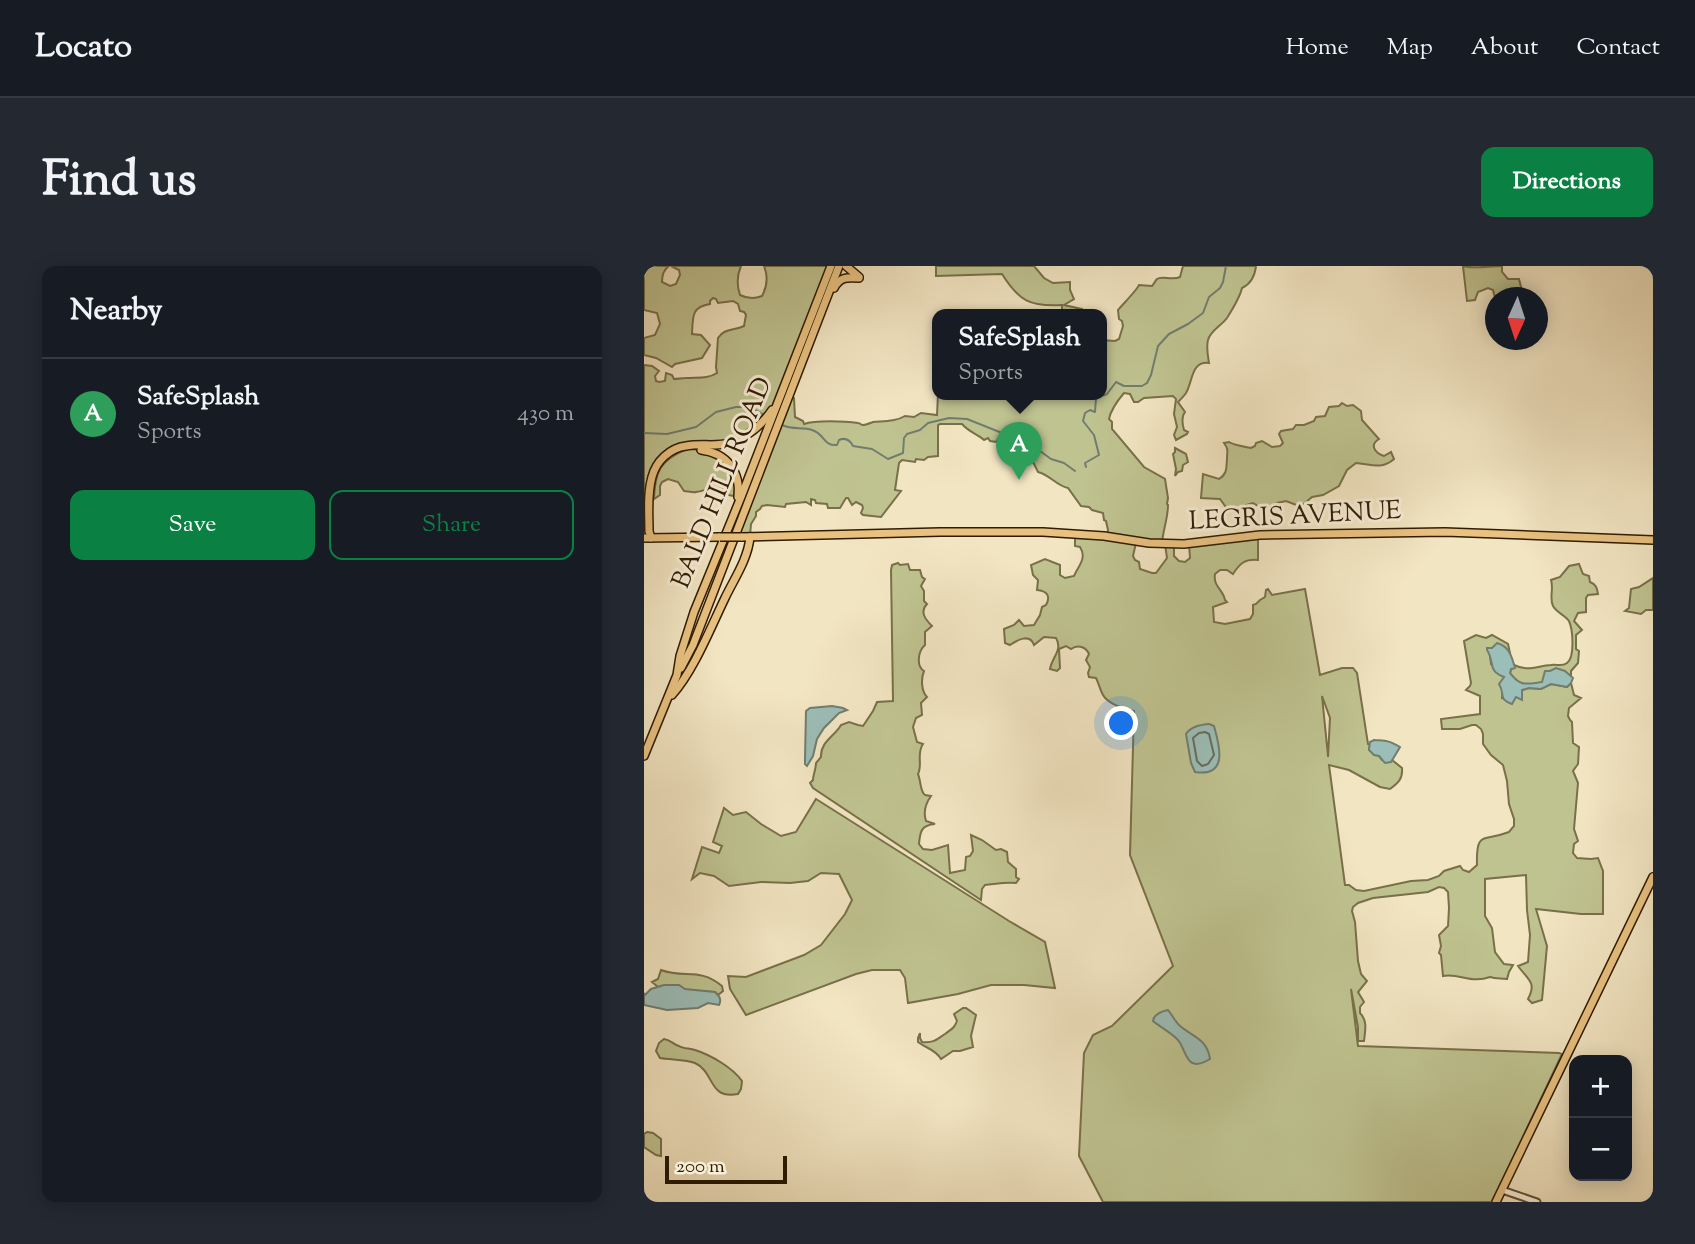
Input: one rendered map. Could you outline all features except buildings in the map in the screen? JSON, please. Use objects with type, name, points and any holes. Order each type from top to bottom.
[{"type":"main road","name":"BALD HILL ROAD","points":[[644,756],[677,675],[694,612],[831,266]]},
{"type":"main road","points":[[677,675],[693,645],[839,266]]},
{"type":"main road","points":[[816,323],[837,282],[846,278],[859,278],[846,266]]},
{"type":"main road","points":[[648,538],[652,474],[662,459],[685,446],[730,443],[745,436],[767,417],[783,391]]},
{"type":"main road","points":[[648,538],[653,532],[656,475],[669,457],[686,449],[714,452],[730,463],[739,483],[737,507]]},
{"type":"main road","name":"LEGRIS AVENUE","points":[[648,538],[940,532],[1053,533],[1184,544],[1260,535],[1445,532],[1653,540]]},
{"type":"main road","points":[[667,701],[680,686],[712,626],[746,555],[750,537]]},
{"type":"main road","points":[[1496,1202],[1653,877]]},
{"type":"street","points":[[1502,1190],[1537,1202]]},
{"type":"green space","points":[[644,266],[669,266],[663,273],[662,282],[670,286],[676,284],[680,275],[679,270],[671,266],[741,266],[738,281],[740,295],[756,298],[762,296],[766,285],[764,266],[833,266],[783,391],[766,419],[733,442],[685,446],[671,452],[652,475],[649,518],[644,518],[644,365],[659,371],[655,376],[659,382],[665,381],[666,373],[674,379],[714,375],[717,373],[718,338],[726,331],[744,326],[746,315],[733,301],[718,303],[713,298],[710,304],[696,310],[693,318],[692,334],[701,335],[710,345],[702,358],[672,367],[644,355],[644,338],[655,335],[660,324],[657,313],[644,310]]},
{"type":"green space","points":[[936,266],[1034,266],[1044,278],[1053,283],[1070,282],[1074,299],[1064,305],[1082,309],[1062,309],[1062,305],[1042,305],[1026,300],[1014,291],[1002,274],[936,276]]},
{"type":"green space","points":[[1183,266],[1256,266],[1252,279],[1242,288],[1227,318],[1209,337],[1209,363],[1203,363],[1196,368],[1186,393],[1178,402],[1185,412],[1182,423],[1187,434],[1176,440],[1174,435],[1177,427],[1174,414],[1176,399],[1173,396],[1144,398],[1134,402],[1130,394],[1124,393],[1111,412],[1109,419],[1112,429],[1144,467],[1165,479],[1168,498],[1162,543],[1136,543],[1133,556],[1139,562],[1140,569],[1156,573],[1167,558],[1165,544],[1174,544],[1174,556],[1185,562],[1190,558],[1189,544],[1258,536],[1258,560],[1243,562],[1233,574],[1220,570],[1215,574],[1215,582],[1227,602],[1213,607],[1214,622],[1225,624],[1250,619],[1253,605],[1265,597],[1268,589],[1272,595],[1305,589],[1320,675],[1342,668],[1353,668],[1357,673],[1369,750],[1382,760],[1392,760],[1402,768],[1402,775],[1390,789],[1380,787],[1349,770],[1329,765],[1345,885],[1364,891],[1428,880],[1460,866],[1469,872],[1477,865],[1480,842],[1509,832],[1514,826],[1503,765],[1483,744],[1481,729],[1472,725],[1460,729],[1442,729],[1441,719],[1480,714],[1480,696],[1466,690],[1471,683],[1464,641],[1476,635],[1486,638],[1492,635],[1508,644],[1510,653],[1490,655],[1491,664],[1504,677],[1502,698],[1513,699],[1522,690],[1529,688],[1541,689],[1551,684],[1567,687],[1571,683],[1574,695],[1581,698],[1569,708],[1568,716],[1572,722],[1573,743],[1579,747],[1578,764],[1573,771],[1578,783],[1574,829],[1578,841],[1574,844],[1573,853],[1577,858],[1598,858],[1603,871],[1603,914],[1536,909],[1547,946],[1542,1000],[1532,1003],[1528,999],[1531,985],[1518,966],[1528,962],[1530,935],[1526,875],[1485,879],[1485,916],[1492,928],[1495,952],[1504,964],[1513,965],[1507,979],[1443,976],[1439,935],[1448,926],[1449,908],[1448,892],[1444,888],[1373,898],[1358,903],[1352,911],[1358,961],[1361,974],[1367,981],[1358,992],[1364,1002],[1360,1013],[1365,1023],[1364,1041],[1358,1041],[1351,989],[1358,1046],[1562,1054],[1492,1202],[1103,1202],[1079,1156],[1084,1053],[1093,1035],[1112,1026],[1173,966],[1130,855],[1134,711],[1117,706],[1105,698],[1096,678],[1089,677],[1090,667],[1086,660],[1089,654],[1084,648],[1071,649],[1066,646],[1059,649],[1060,668],[1057,671],[1050,669],[1058,650],[1056,638],[1044,637],[1034,645],[1026,638],[1010,645],[1005,643],[1004,629],[1019,620],[1024,626],[1034,625],[1042,607],[1046,605],[1047,594],[1037,590],[1038,580],[1033,575],[1031,565],[1045,559],[1060,565],[1060,575],[1065,578],[1074,576],[1083,555],[1080,547],[1075,546],[1075,536],[1107,537],[1108,530],[1103,513],[1081,506],[1068,488],[1038,472],[1026,448],[999,437],[996,442],[988,438],[984,440],[962,424],[940,424],[938,456],[916,459],[915,462],[902,460],[899,463],[895,490],[901,491],[881,517],[863,515],[862,505],[856,502],[852,505],[848,498],[840,508],[828,508],[827,504],[816,503],[811,499],[811,505],[806,502],[786,504],[785,507],[767,505],[756,512],[750,536],[737,537],[789,397],[794,398],[795,417],[804,424],[838,421],[863,425],[905,416],[914,417],[921,413],[937,415],[938,400],[1107,400],[1107,340],[1119,339],[1123,326],[1118,310],[1139,285],[1152,286],[1159,278],[1180,277]],"holes":[[[1322,696],[1330,718],[1328,757]]]},
{"type":"green space","points":[[1463,266],[1502,266],[1502,272],[1508,279],[1519,279],[1521,287],[1485,287],[1478,292],[1475,300],[1467,301]]},
{"type":"green space","points":[[1342,403],[1353,405],[1361,411],[1362,420],[1379,439],[1374,444],[1376,451],[1384,456],[1391,452],[1394,459],[1380,465],[1356,463],[1347,470],[1339,486],[1323,495],[1312,497],[1299,508],[1286,501],[1267,509],[1253,503],[1246,505],[1244,509],[1228,510],[1220,499],[1201,498],[1203,474],[1219,479],[1225,472],[1227,447],[1224,443],[1251,448],[1262,441],[1272,447],[1280,446],[1283,443],[1279,434],[1281,431],[1325,416],[1329,407]]},
{"type":"green space","points":[[1175,448],[1186,454],[1188,462],[1175,476],[1173,454]]},
{"type":"green space","points":[[687,449],[705,450],[734,470],[738,497],[718,488],[684,491],[678,482],[668,479],[662,482],[660,495],[654,499],[661,468],[665,462]]},
{"type":"green space","points":[[908,564],[910,570],[920,570],[925,579],[921,586],[927,604],[923,613],[932,626],[925,632],[925,645],[919,658],[924,671],[922,681],[927,697],[921,703],[922,715],[916,718],[913,727],[917,742],[923,744],[918,774],[921,789],[923,794],[931,796],[925,818],[935,824],[922,830],[919,844],[923,849],[932,850],[948,845],[950,873],[965,870],[966,857],[973,851],[971,835],[996,850],[1007,852],[1008,862],[1016,869],[1016,877],[1019,879],[1016,883],[985,885],[981,900],[813,788],[810,783],[825,743],[841,725],[849,722],[863,726],[877,702],[893,701],[891,570],[892,565]]},
{"type":"green space","points":[[1579,564],[1583,574],[1589,576],[1590,582],[1596,586],[1598,594],[1588,595],[1586,612],[1578,613],[1574,621],[1582,630],[1576,635],[1578,663],[1571,671],[1571,676],[1535,684],[1520,683],[1510,673],[1514,665],[1532,668],[1563,665],[1570,660],[1570,625],[1553,606],[1551,580],[1560,577],[1569,566]]},
{"type":"green space","points":[[1653,578],[1653,610],[1646,610],[1641,614],[1625,611],[1629,608],[1631,589]]},
{"type":"green space","points":[[816,799],[1045,942],[1055,988],[991,985],[908,1003],[905,978],[900,970],[872,970],[746,1015],[730,989],[728,976],[746,977],[804,955],[821,945],[845,914],[852,900],[839,874],[821,873],[808,881],[790,883],[761,882],[729,886],[714,876],[700,873],[692,879],[702,847],[719,853],[722,846],[713,842],[724,808],[733,815],[746,812],[781,836],[796,832]]},
{"type":"green space","points":[[661,970],[706,977],[722,986],[723,991],[718,995],[715,992],[658,987],[652,982],[658,979]]},
{"type":"green space","points":[[963,1008],[976,1015],[971,1036],[973,1047],[953,1051],[941,1059],[918,1042],[920,1033],[922,1042],[929,1042],[951,1030],[957,1021],[954,1014]]},
{"type":"green space","points":[[664,1039],[701,1052],[727,1067],[742,1081],[738,1094],[721,1093],[706,1072],[695,1063],[660,1058],[656,1051]]},
{"type":"green space","points":[[647,1132],[661,1139],[661,1156],[644,1147],[644,1134]]},
{"type":"water","points":[[1497,643],[1509,652],[1515,668],[1511,669],[1510,673],[1521,683],[1542,682],[1545,671],[1556,668],[1573,678],[1571,683],[1567,687],[1551,684],[1541,689],[1522,690],[1522,700],[1516,697],[1512,704],[1507,702],[1499,684],[1504,677],[1493,669],[1487,650]]},
{"type":"water","points":[[832,706],[847,710],[839,713],[824,728],[807,766],[806,711],[810,708]]},
{"type":"water","points":[[1209,724],[1214,726],[1219,759],[1213,770],[1195,772],[1186,734],[1193,728]]},
{"type":"water","points":[[1387,741],[1400,747],[1391,762],[1385,763],[1369,750],[1370,742]]},
{"type":"water","points":[[664,985],[715,992],[720,1003],[667,1010],[644,1005],[644,993],[645,995],[651,989]]},
{"type":"water","points":[[1168,1010],[1179,1025],[1202,1042],[1210,1059],[1202,1063],[1191,1062],[1177,1039],[1153,1021],[1156,1015]]},
{"type":"waterway","points":[[1107,394],[1116,382],[1124,386],[1142,386],[1147,383],[1158,346],[1169,334],[1203,313],[1209,297],[1223,282],[1226,266]]},
{"type":"waterway","points":[[1086,467],[1085,463],[1099,455],[1094,435],[1083,421],[1085,413],[1090,410],[1095,412],[1096,400]]},
{"type":"waterway","points":[[644,433],[667,434],[696,427],[716,412],[736,407],[750,407],[764,415]]},
{"type":"waterway","points":[[782,425],[812,430],[832,445],[846,439],[853,446],[872,449],[888,459],[903,453],[904,438],[907,434],[920,430],[928,423],[949,418],[967,419],[1036,448],[1075,471]]},
{"type":"place","name":"SafeSplash","points":[[1019,480]]}]
